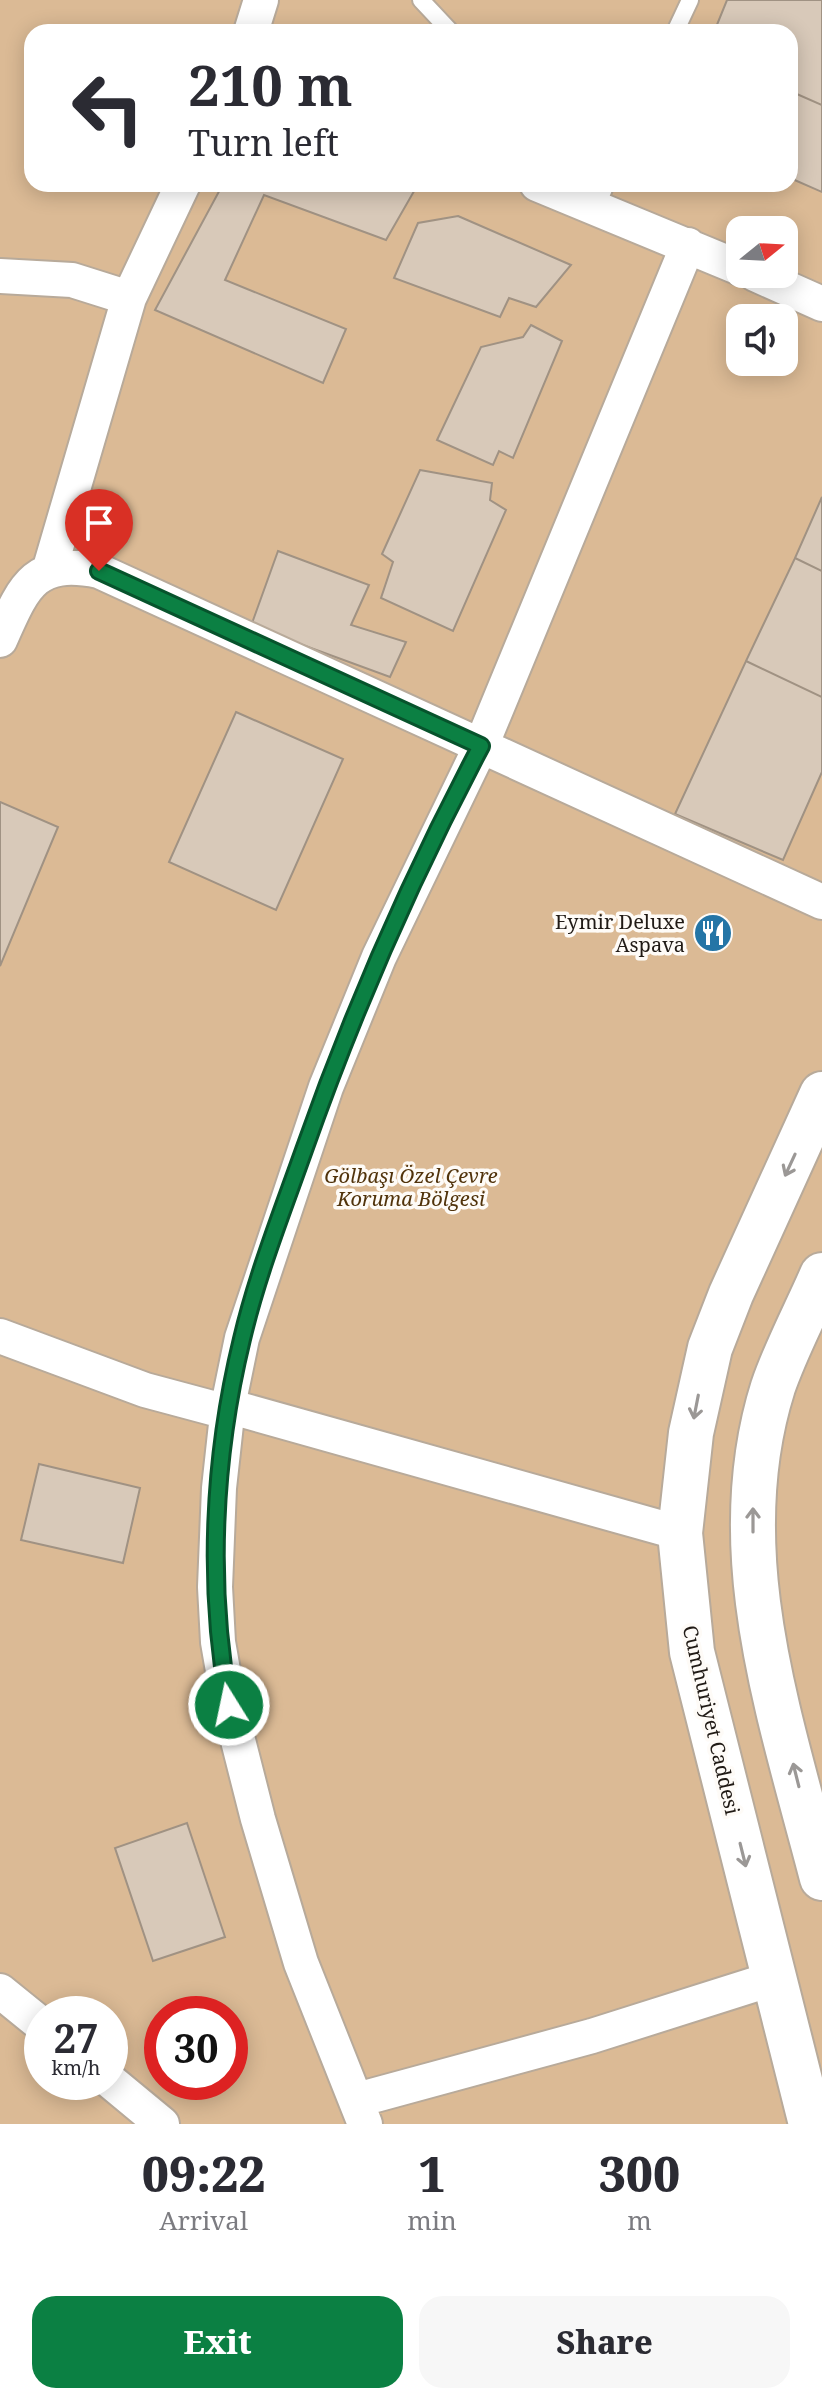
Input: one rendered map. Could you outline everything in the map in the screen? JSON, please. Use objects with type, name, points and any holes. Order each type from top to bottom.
[{"type":"main road","name":"Cumhuriyet Caddesi","points":[[811,2124],[692,1652],[680,1533],[691,1433],[710,1348],[731,1294],[822,1094]]},
{"type":"main road","points":[[822,1275],[774,1386],[763,1432],[753,1506],[754,1560],[767,1662],[822,1878]]},
{"type":"street","points":[[254,24],[261,0]]},
{"type":"street","points":[[0,640],[18,601],[50,568],[129,298],[179,192]]},
{"type":"street","points":[[580,192],[601,196],[688,245],[726,262]]},
{"type":"street","points":[[688,245],[481,746],[379,957],[326,1087],[242,1338],[228,1409],[215,1587],[218,1642],[229,1705],[258,1819],[301,1963],[361,2112],[775,1978]]},
{"type":"street","points":[[0,276],[72,280],[129,298]]},
{"type":"street","points":[[786,288],[822,304]]},
{"type":"street","points":[[50,568],[72,566],[99,571],[822,902]]},
{"type":"street","points":[[0,1336],[145,1390],[228,1409],[680,1533]]},
{"type":"street","points":[[0,1991],[24,2010]]},
{"type":"street","points":[[128,2096],[162,2124]]},
{"type":"lane","points":[[421,0],[444,24]]},
{"type":"lane","points":[[679,24],[690,0]]},
{"type":"green space","name":"Gölbaşı Özel Çevre Koruma Bölgesi","points":[[0,0],[822,0],[822,2124],[0,2124]]},
{"type":"building","points":[[727,0],[822,0],[822,105],[798,94],[798,24],[717,24]]},
{"type":"building","points":[[798,94],[822,105],[822,192],[798,182]]},
{"type":"building","points":[[219,192],[414,192],[386,240],[264,195],[225,280],[346,329],[323,383],[155,310]]},
{"type":"building","points":[[458,216],[571,265],[536,307],[509,298],[500,317],[394,278],[418,223]]},
{"type":"building","points":[[531,325],[562,341],[513,458],[499,451],[493,465],[437,440],[481,347],[523,337]]},
{"type":"building","points":[[420,470],[492,483],[490,500],[506,510],[453,631],[381,598],[393,562],[382,554]]},
{"type":"building","points":[[822,497],[822,571],[795,558]]},
{"type":"building","points":[[278,551],[369,585],[351,625],[406,642],[390,677],[251,626]]},
{"type":"building","points":[[795,558],[822,571],[822,697],[746,661]]},
{"type":"building","points":[[746,661],[822,697],[822,772],[783,860],[675,814]]},
{"type":"building","points":[[236,712],[343,759],[276,910],[169,862]]},
{"type":"building","points":[[0,802],[58,827],[0,966]]},
{"type":"building","points":[[39,1464],[140,1488],[123,1563],[21,1540]]},
{"type":"building","points":[[187,1823],[225,1937],[153,1961],[115,1848]]},
{"type":"place","name":"Eymir Deluxe Aspava","points":[[713,933]]},
{"type":"route","points":[[99,571],[481,746],[379,957],[326,1087],[242,1338],[224,1438],[215,1587],[218,1642],[229,1705]]}]
